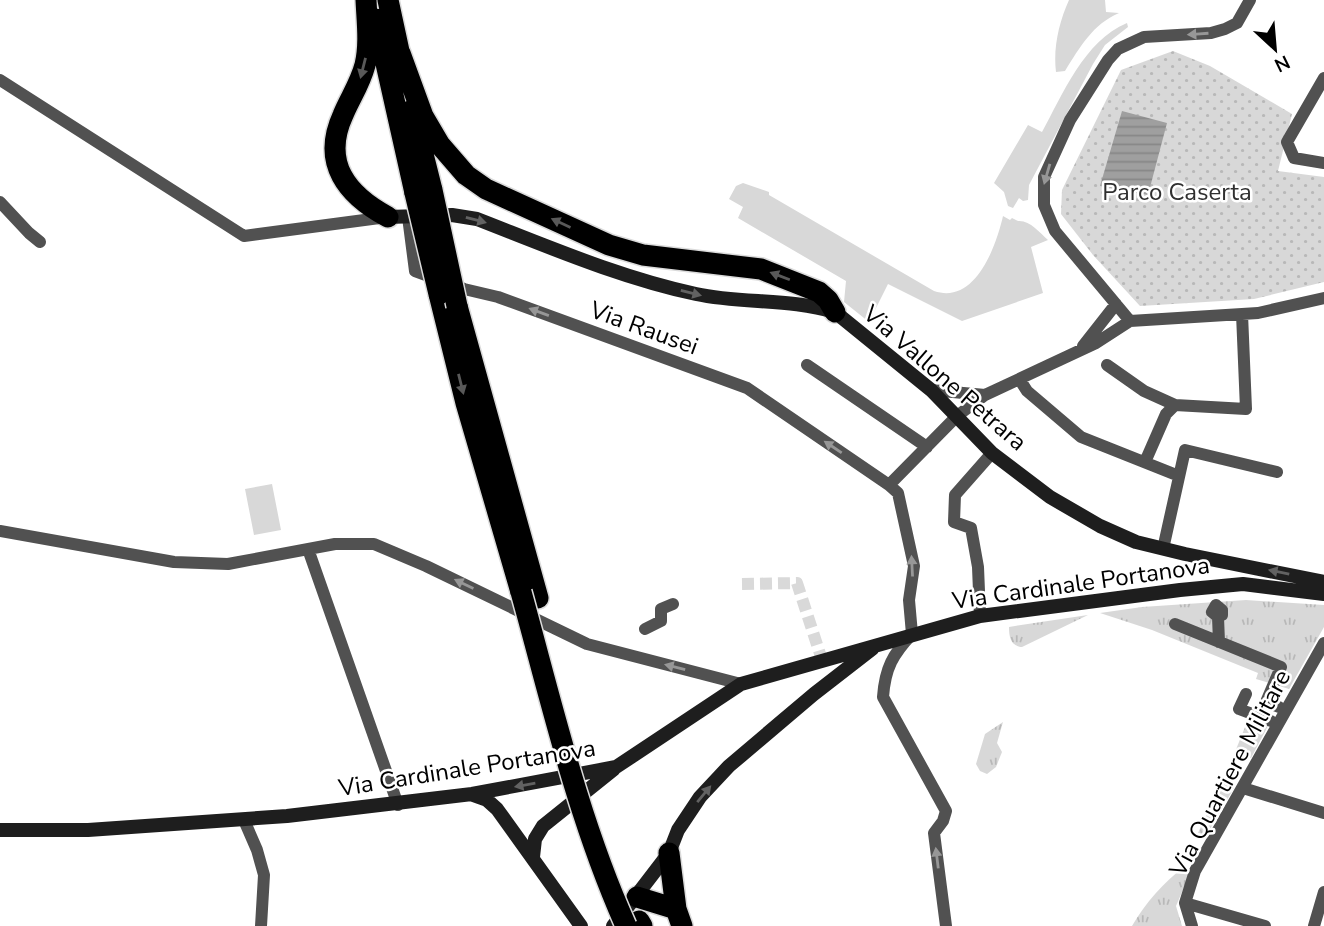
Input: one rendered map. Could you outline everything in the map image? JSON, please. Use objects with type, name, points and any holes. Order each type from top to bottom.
[{"type":"highway","points":[[366,0],[368,39],[365,63],[359,84],[336,133],[335,158],[350,190],[366,205],[398,217]]},
{"type":"highway","points":[[372,0],[457,306],[530,595]]},
{"type":"highway","points":[[388,0],[400,53],[439,294],[466,403],[635,924]]},
{"type":"highway","points":[[400,53],[423,116],[440,145],[466,175],[486,189],[609,245],[643,255],[761,269],[819,292],[835,312]]},
{"type":"highway","points":[[669,853],[679,918]]},
{"type":"highway","points":[[637,897],[679,918]]},
{"type":"street","points":[[1130,321],[1055,231],[1044,205],[1044,177],[1070,120],[1108,60],[1118,49],[1144,37],[1211,33],[1225,29],[1237,23],[1250,0]]},
{"type":"street","points":[[1324,78],[1287,142],[1294,159],[1324,163]]},
{"type":"street","points":[[0,80],[244,236],[398,217]]},
{"type":"street","points":[[0,202],[40,242]]},
{"type":"street","name":"Via Vallone Petrara","points":[[398,217],[452,215],[477,219],[635,278],[697,295],[741,302],[816,306],[835,312],[931,390],[992,453],[1050,496],[1100,526],[1136,542],[1163,549],[1324,582]]},
{"type":"street","name":"Via Rausei","points":[[398,217],[415,271],[464,289],[498,297],[747,388],[889,485]]},
{"type":"street","points":[[946,926],[934,834],[943,821],[946,810],[883,697],[884,678],[896,650],[912,634],[909,600],[914,566],[898,493],[889,485],[957,416],[985,395],[1078,352],[1130,321],[1258,313],[1324,298]]},
{"type":"street","points":[[1078,352],[1116,304]]},
{"type":"street","points":[[1107,365],[1144,391],[1175,405],[1246,409],[1242,314]]},
{"type":"street","points":[[807,365],[928,447]]},
{"type":"street","points":[[1020,380],[1027,391],[1081,437],[1179,476]]},
{"type":"street","points":[[931,390],[985,395]]},
{"type":"street","points":[[1145,462],[1166,414],[1175,405]]},
{"type":"street","points":[[1163,549],[1185,450],[1277,472]]},
{"type":"street","points":[[981,616],[978,567],[971,528],[954,522],[956,495],[992,453]]},
{"type":"street","points":[[0,531],[174,562],[228,564],[335,544],[374,544],[426,566],[587,644],[741,684]]},
{"type":"street","points":[[308,549],[398,804]]},
{"type":"street","points":[[1234,563],[1243,584]]},
{"type":"street","name":"Via Cardinale Portanova","points":[[0,830],[88,830],[244,820],[472,794],[616,767],[741,684],[981,616],[1243,584],[1324,594]]},
{"type":"street","points":[[645,629],[661,621],[661,610],[673,604]]},
{"type":"street","points":[[1218,617],[1219,642]]},
{"type":"street","points":[[1175,624],[1281,667],[1266,702],[1279,707]]},
{"type":"street","points":[[613,926],[669,853],[678,830],[693,808],[729,766],[880,643]]},
{"type":"street","name":"Via Quartiere Militare","points":[[1192,926],[1185,903],[1195,872],[1324,643]]},
{"type":"street","points":[[822,660],[836,662],[844,671]]},
{"type":"street","points":[[1246,694],[1239,709],[1271,721]]},
{"type":"street","points":[[533,857],[535,839],[544,826],[616,767]]},
{"type":"street","points":[[1243,788],[1324,814]]},
{"type":"street","points":[[472,794],[488,800],[497,809],[580,926]]},
{"type":"street","points":[[244,820],[264,875],[261,926]]},
{"type":"street","points":[[1314,926],[1324,892]]},
{"type":"street","points":[[1185,903],[1265,926]]},
{"type":"green space","points":[[1069,0],[1105,0],[1106,12],[1119,13],[1094,30],[1065,71],[1056,72],[1058,35]]},
{"type":"green space","points":[[1127,23],[1128,27],[1105,45],[1093,64],[1029,185],[1028,200],[1019,198],[1013,208],[1008,206],[1004,192],[994,183],[1028,125],[1042,132],[1087,55],[1112,31]]},
{"type":"green space","name":"Parco Caserta","points":[[1173,51],[1210,66],[1292,114],[1278,171],[1324,177],[1324,282],[1254,299],[1140,306],[1093,255],[1061,214],[1062,190],[1121,70]]},
{"type":"green space","points":[[743,183],[769,192],[769,195],[934,291],[948,293],[961,290],[972,282],[981,270],[995,243],[1003,216],[1010,220],[1012,218],[1026,222],[1048,240],[1031,247],[1043,293],[962,321],[888,284],[869,322],[844,302],[846,281],[738,218],[743,207],[729,199],[736,186]]},
{"type":"green space","points":[[272,484],[281,530],[254,535],[245,489]]},
{"type":"green space","points":[[1246,600],[1324,605],[1324,627],[1289,689],[1256,679],[1258,673],[1152,630],[1100,613],[1142,607]]},
{"type":"green space","points":[[1088,615],[1022,647],[1015,645],[1010,638],[1009,627]]},
{"type":"green space","points":[[1249,717],[1269,724],[1251,758],[1235,752]]},
{"type":"green space","points":[[1003,722],[997,743],[1002,752],[996,767],[987,774],[980,771],[976,764],[985,734]]},
{"type":"green space","points":[[1221,783],[1234,788],[1206,836],[1198,833]]},
{"type":"green space","points":[[1185,866],[1191,871],[1176,906],[1182,926],[1132,926],[1156,893]]},
{"type":"shaded area","points":[[1122,111],[1167,123],[1148,195],[1100,186]]},
{"type":"tunnel","points":[[742,584],[797,583],[822,660]]}]
